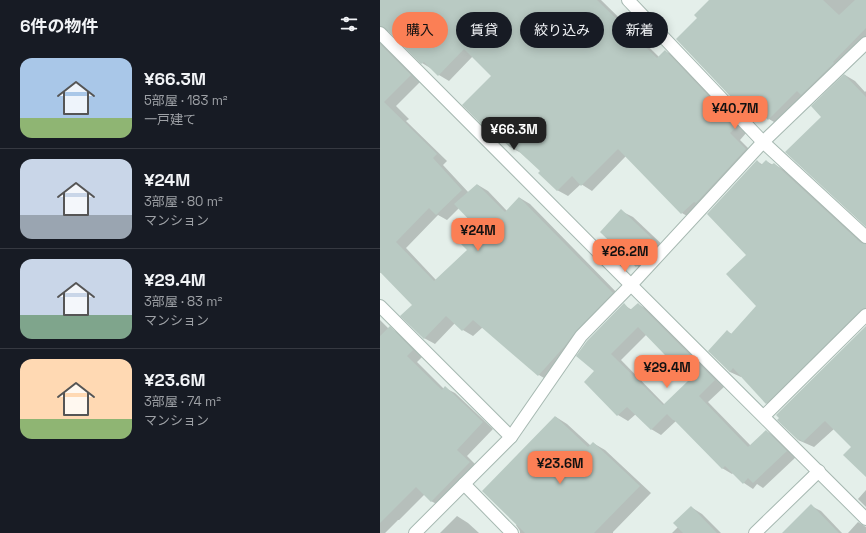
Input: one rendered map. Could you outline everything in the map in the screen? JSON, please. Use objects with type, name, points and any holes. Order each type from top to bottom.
[{"type":"street","points":[[628,0],[763,142],[866,236]]},
{"type":"street","points":[[380,33],[866,519]]},
{"type":"street","points":[[415,533],[511,437],[581,336],[631,285],[763,142],[866,43]]},
{"type":"street","points":[[380,306],[511,437]]},
{"type":"street","points":[[764,416],[866,314]]},
{"type":"street","points":[[755,533],[819,471]]},
{"type":"street","points":[[464,484],[512,533]]},
{"type":"building","points":[[380,0],[597,0],[612,14],[612,48],[647,48],[657,58],[665,50],[737,126],[730,133],[746,149],[696,203],[694,202],[681,214],[618,149],[581,186],[572,176],[557,191],[538,173],[540,171],[512,145],[510,147],[483,123],[482,125],[462,105],[491,76],[464,49],[438,76],[424,62],[421,64],[405,48],[448,48],[448,12],[392,12],[392,35],[385,28],[380,26]]},
{"type":"building","points":[[709,0],[823,0],[839,15],[855,0],[866,0],[866,28],[833,62],[834,63],[801,95],[797,91],[768,120],[756,107],[748,115],[676,39],[697,18],[694,15]]},
{"type":"building","points":[[380,44],[411,75],[384,102],[437,154],[433,158],[462,190],[436,215],[429,208],[396,242],[434,281],[467,250],[461,244],[477,228],[454,204],[477,184],[505,212],[519,197],[613,293],[576,331],[538,376],[473,320],[462,331],[446,316],[424,339],[400,316],[412,305],[380,272]]},
{"type":"building","points":[[844,74],[866,97],[866,227],[785,152],[821,117],[811,106]]},
{"type":"building","points":[[757,160],[761,165],[766,160],[771,165],[774,163],[861,243],[866,244],[866,308],[861,310],[766,404],[733,368],[730,372],[708,351],[727,330],[731,334],[756,306],[726,274],[746,255],[707,214]]},
{"type":"building","points":[[621,209],[658,244],[636,267],[600,232]]},
{"type":"building","points":[[624,303],[630,310],[638,303],[715,380],[699,396],[748,447],[766,430],[787,451],[753,483],[748,478],[743,484],[725,466],[722,469],[667,414],[651,430],[627,407],[617,416],[584,382],[594,371],[576,356],[587,341]],"holes":[[[638,327],[689,380],[663,405],[611,354]]]},
{"type":"building","points":[[390,326],[413,350],[407,356],[442,390],[445,386],[483,422],[457,450],[470,462],[431,502],[416,487],[380,523],[380,336]]},
{"type":"building","points":[[866,326],[866,477],[843,455],[851,447],[825,421],[803,442],[799,439],[798,440],[777,420],[779,418],[776,415]]},
{"type":"building","points":[[555,416],[588,447],[593,442],[640,486],[594,533],[525,533],[482,491]]},
{"type":"building","points":[[811,504],[839,533],[782,533]]},
{"type":"building","points":[[691,506],[717,533],[683,533],[673,523]]}]
